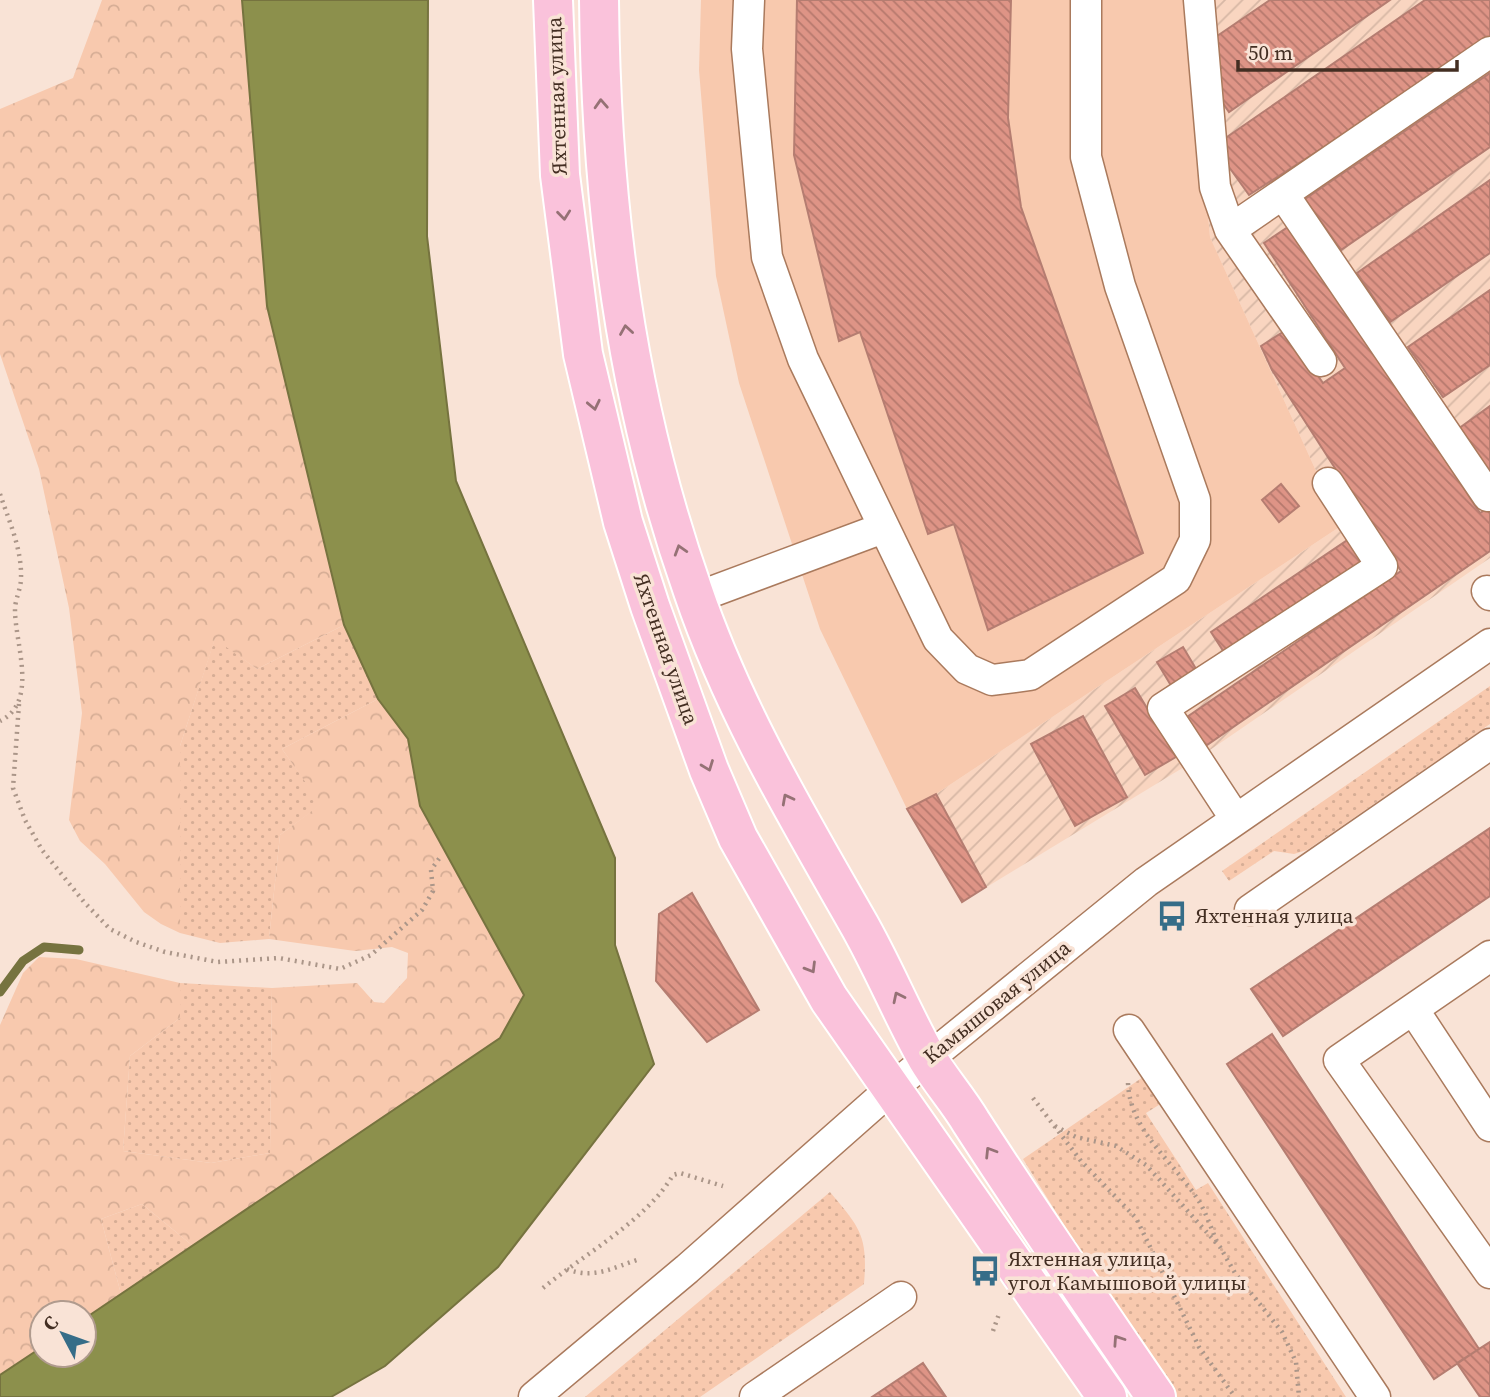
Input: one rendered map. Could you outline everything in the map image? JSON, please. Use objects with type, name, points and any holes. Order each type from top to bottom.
[{"type":"main road","name":"Яхтенная улица","points":[[553,0],[554,86],[569,265],[583,354],[627,534],[679,690],[738,838],[829,999],[1107,1397]]},
{"type":"main road","name":"Яхтенная улица","points":[[599,0],[604,174],[618,281],[645,424],[695,598],[728,682],[759,748],[883,966],[928,1059],[1156,1397]]},
{"type":"street","points":[[749,0],[747,49],[767,257],[803,359],[939,639],[967,669],[992,680],[1030,676],[1176,579],[1195,540],[1195,500],[1120,286],[1086,157],[1087,0]]},
{"type":"street","points":[[1199,0],[1215,187],[1230,230],[1321,361]]},
{"type":"street","points":[[1230,230],[1490,52]]},
{"type":"street","points":[[1283,194],[1488,496],[1490,494]]},
{"type":"street","points":[[1235,818],[1163,708],[1382,566],[1328,483]]},
{"type":"street","points":[[695,598],[883,528]]},
{"type":"street","name":"Камышовая улица","points":[[534,1397],[687,1269],[892,1088],[1146,882],[1490,644]]},
{"type":"street","points":[[1250,910],[1490,744]]},
{"type":"street","points":[[1490,956],[1339,1059],[1490,1273]]},
{"type":"street","points":[[1413,1009],[1490,1126]]},
{"type":"street","points":[[1129,1030],[1375,1397]]},
{"type":"street","points":[[755,1397],[901,1297]]},
{"type":"path","points":[[0,494],[11,519],[22,580],[15,610],[21,661],[13,788],[25,820],[42,850],[110,929],[164,952],[218,962],[279,958],[340,969],[371,956],[422,910],[433,891],[434,863],[441,856]]},
{"type":"path","points":[[0,720],[15,712],[19,704]]},
{"type":"path","points":[[1127,1077],[1129,1099],[1135,1117],[1201,1204],[1235,1273],[1282,1332],[1296,1362],[1300,1397]]},
{"type":"path","points":[[1033,1098],[1081,1161],[1136,1217],[1199,1346],[1235,1397]]},
{"type":"path","points":[[1055,1126],[1076,1137],[1116,1146],[1146,1165],[1220,1247]]},
{"type":"path","points":[[542,1288],[642,1210],[665,1189],[673,1175],[680,1173],[723,1186]]},
{"type":"path","points":[[567,1269],[578,1274],[605,1272],[640,1259]]},
{"type":"path","points":[[993,1331],[999,1314]]},
{"type":"shaded area","points":[[242,0],[428,0],[427,236],[456,481],[615,858],[615,945],[654,1064],[498,1267],[385,1366],[331,1397],[0,1397],[0,1375],[28,1356],[28,1369],[98,1369],[98,1310],[500,1038],[524,995],[420,806],[408,739],[378,699],[344,625],[267,306]]},
{"type":"shaded area","points":[[1189,0],[1490,0],[1490,558],[1194,761],[962,902],[907,809],[936,794],[1341,526],[1210,237]]},
{"type":"green space","points":[[102,0],[242,0],[267,306],[344,625],[257,669],[215,639],[180,746],[180,933],[144,912],[105,864],[80,841],[69,820],[82,713],[69,608],[39,469],[0,354],[0,109],[73,78]]},
{"type":"green space","points":[[701,0],[1189,0],[1210,237],[1341,526],[936,794],[907,809],[820,629],[739,383],[716,276],[699,70]]},
{"type":"green space","points":[[344,625],[378,699],[282,749],[322,804],[280,835],[269,939],[220,943],[180,933],[180,746],[215,638],[257,669]]},
{"type":"green space","points":[[1490,686],[1490,724],[1307,850],[1294,854],[1274,851],[1229,881],[1222,871]]},
{"type":"green space","points":[[378,699],[408,739],[420,807],[524,995],[500,1038],[193,1246],[142,1204],[101,1219],[121,1294],[98,1310],[98,1299],[28,1299],[28,1356],[0,1375],[0,1025],[23,973],[39,957],[76,959],[180,983],[180,1018],[130,1056],[123,1151],[211,1163],[270,1153],[272,988],[357,983],[374,1002],[384,1003],[407,978],[408,953],[392,947],[355,951],[269,939],[280,835],[321,804],[282,749]]},
{"type":"green space","points":[[180,983],[272,988],[270,1153],[211,1163],[123,1151],[130,1056],[180,1018]]},
{"type":"green space","points":[[1143,1077],[1162,1103],[1146,1113],[1196,1190],[1208,1183],[1346,1397],[1171,1397],[1023,1159]]},
{"type":"green space","points":[[830,1192],[860,1233],[865,1254],[864,1284],[700,1397],[585,1397]]},
{"type":"green space","points":[[142,1204],[193,1246],[121,1294],[101,1219]]},
{"type":"building","points":[[797,0],[1011,0],[1008,118],[1021,207],[1143,553],[988,630],[954,524],[928,534],[860,332],[839,341],[794,155]]},
{"type":"building","points":[[1270,0],[1390,0],[1229,112],[1206,79],[1221,68],[1204,45]]},
{"type":"building","points":[[1425,0],[1490,0],[1490,41],[1249,195],[1214,146]]},
{"type":"building","points":[[1490,73],[1490,147],[1341,250],[1305,199]]},
{"type":"building","points":[[1490,180],[1490,253],[1390,322],[1357,273]]},
{"type":"building","points":[[1291,225],[1480,513],[1490,507],[1490,551],[1204,747],[1184,719],[1401,571],[1272,370],[1261,346],[1286,330],[1323,383],[1345,368],[1264,243]]},
{"type":"building","points":[[1490,290],[1490,365],[1443,397],[1408,347]]},
{"type":"building","points":[[1490,406],[1490,476],[1458,429]]},
{"type":"building","points":[[1281,484],[1299,506],[1279,522],[1262,500]]},
{"type":"building","points":[[1352,537],[1370,564],[1229,660],[1211,632]]},
{"type":"building","points":[[1183,647],[1199,674],[1173,689],[1157,662]]},
{"type":"building","points":[[1135,688],[1176,757],[1145,775],[1105,706]]},
{"type":"building","points":[[1083,716],[1127,797],[1075,826],[1031,744]]},
{"type":"building","points":[[936,794],[986,887],[962,902],[907,809]]},
{"type":"building","points":[[1490,828],[1490,896],[1283,1036],[1251,989]]},
{"type":"building","points":[[692,893],[759,1010],[707,1042],[656,981],[659,914]]},
{"type":"building","points":[[1272,1034],[1479,1349],[1434,1379],[1227,1064]]},
{"type":"building","points":[[1490,1342],[1490,1397],[1480,1397],[1457,1363]]},
{"type":"building","points":[[923,1363],[946,1397],[872,1397]]},
{"type":"waterway","points":[[0,992],[23,961],[44,947],[79,950]]},
{"type":"place","name":"Яхтенная улица","points":[[1172,916]]},
{"type":"place","name":"Яхтенная улица, угол Камышовой улицы","points":[[985,1271]]}]
